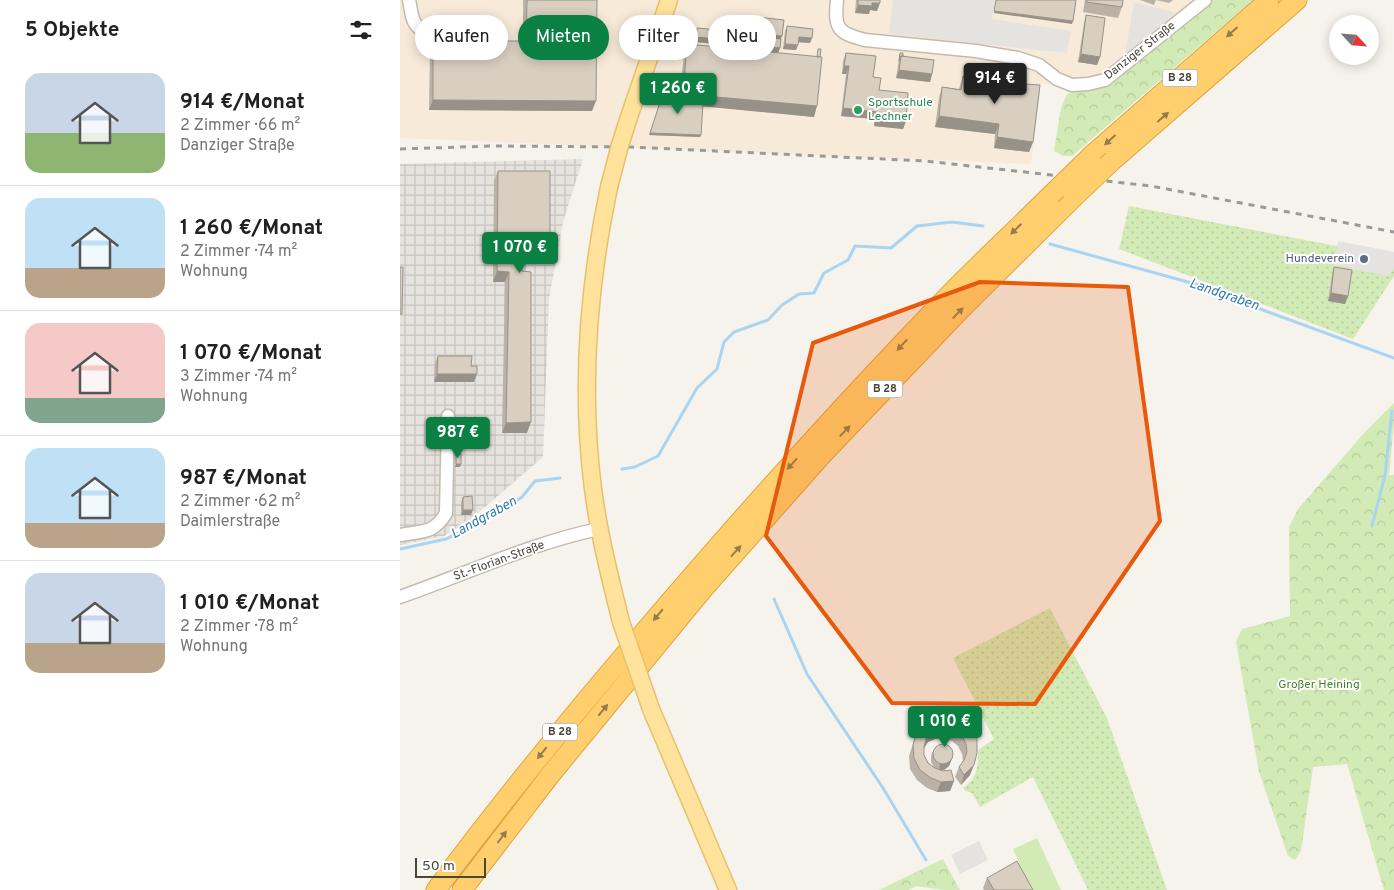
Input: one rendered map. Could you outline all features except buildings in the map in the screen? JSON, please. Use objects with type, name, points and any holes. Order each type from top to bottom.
[{"type":"highway","name":"B 28","points":[[436,890],[568,721],[690,578],[812,441],[948,296],[1091,156],[1269,0]]},
{"type":"highway","name":"B 28","points":[[462,890],[550,774],[704,588],[828,449],[963,307],[1073,198],[1113,160],[1297,0]]},
{"type":"main road","points":[[669,0],[620,145],[609,187],[595,260],[587,346],[587,417],[593,488],[599,529],[621,622],[651,709],[728,890]]},
{"type":"street","points":[[409,0],[415,22]]},
{"type":"street","name":"Danziger Straße","points":[[837,0],[835,18],[837,27],[852,37],[865,40],[976,51],[1018,58],[1040,65],[1057,79],[1072,85],[1105,80],[1205,0]]},
{"type":"street","points":[[400,535],[433,529],[441,522],[446,513],[448,416]]},
{"type":"street","name":"St.-Florian-Straße","points":[[400,597],[544,544],[599,529]]},
{"type":"highlighted area","points":[[980,282],[1128,287],[1160,521],[1035,704],[892,703],[766,536],[813,343]]},
{"type":"shaded area","points":[[400,0],[1205,0],[1090,85],[1041,84],[1031,164],[400,138]]},
{"type":"shaded area","points":[[893,0],[995,0],[992,19],[1071,31],[1067,53],[889,34]]},
{"type":"shaded area","points":[[1134,2],[1176,13],[1125,55]]},
{"type":"shaded area","points":[[583,159],[563,222],[549,299],[543,457],[471,519],[444,536],[400,545],[400,164]]},
{"type":"shaded area","name":"Hundeverein","points":[[1338,241],[1394,252],[1394,269],[1388,276],[1334,265]]},
{"type":"shaded area","points":[[979,841],[988,860],[960,874],[951,855]]},
{"type":"green space","points":[[1208,0],[1253,0],[1072,156],[1063,156],[1054,151],[1061,108],[1067,94],[1092,89]]},
{"type":"green space","points":[[1129,206],[1394,257],[1394,276],[1353,339],[1119,249]]},
{"type":"green space","name":"Großer Heining","points":[[1394,403],[1389,475],[1394,475],[1394,890],[1384,890],[1347,764],[1313,767],[1301,851],[1295,860],[1288,856],[1259,772],[1236,642],[1242,629],[1290,616],[1289,527],[1298,509],[1365,432]]},
{"type":"green space","points":[[1050,608],[1107,718],[1167,890],[1088,890],[1033,777],[980,807],[972,793],[965,791],[963,788],[972,780],[976,771],[978,750],[994,739],[953,658]]},
{"type":"green space","points":[[1037,838],[1061,890],[1031,890],[1013,849]]},
{"type":"green space","points":[[943,859],[960,890],[943,890],[917,886],[908,890],[879,890]]},
{"type":"waterway","name":"Landgraben","points":[[622,469],[635,467],[658,456],[697,388],[717,369],[724,342],[734,332],[768,320],[782,305],[799,294],[814,293],[824,273],[848,260],[855,246],[891,248],[917,226],[952,222],[983,226]]},
{"type":"waterway","name":"Landgraben","points":[[1050,244],[1206,287],[1394,358]]},
{"type":"waterway","points":[[1372,526],[1385,475],[1392,411]]},
{"type":"waterway","name":"Landgraben","points":[[400,549],[446,539],[493,516],[522,497],[535,481],[560,478]]},
{"type":"waterway","points":[[774,599],[807,674],[883,788],[926,860]]},
{"type":"railway","points":[[400,149],[492,146],[631,147],[925,161],[1151,186],[1394,232]]},
{"type":"place","name":"Sportschule Lechner","points":[[858,110]]},
{"type":"place","name":"Hundeverein","points":[[1364,259]]}]
